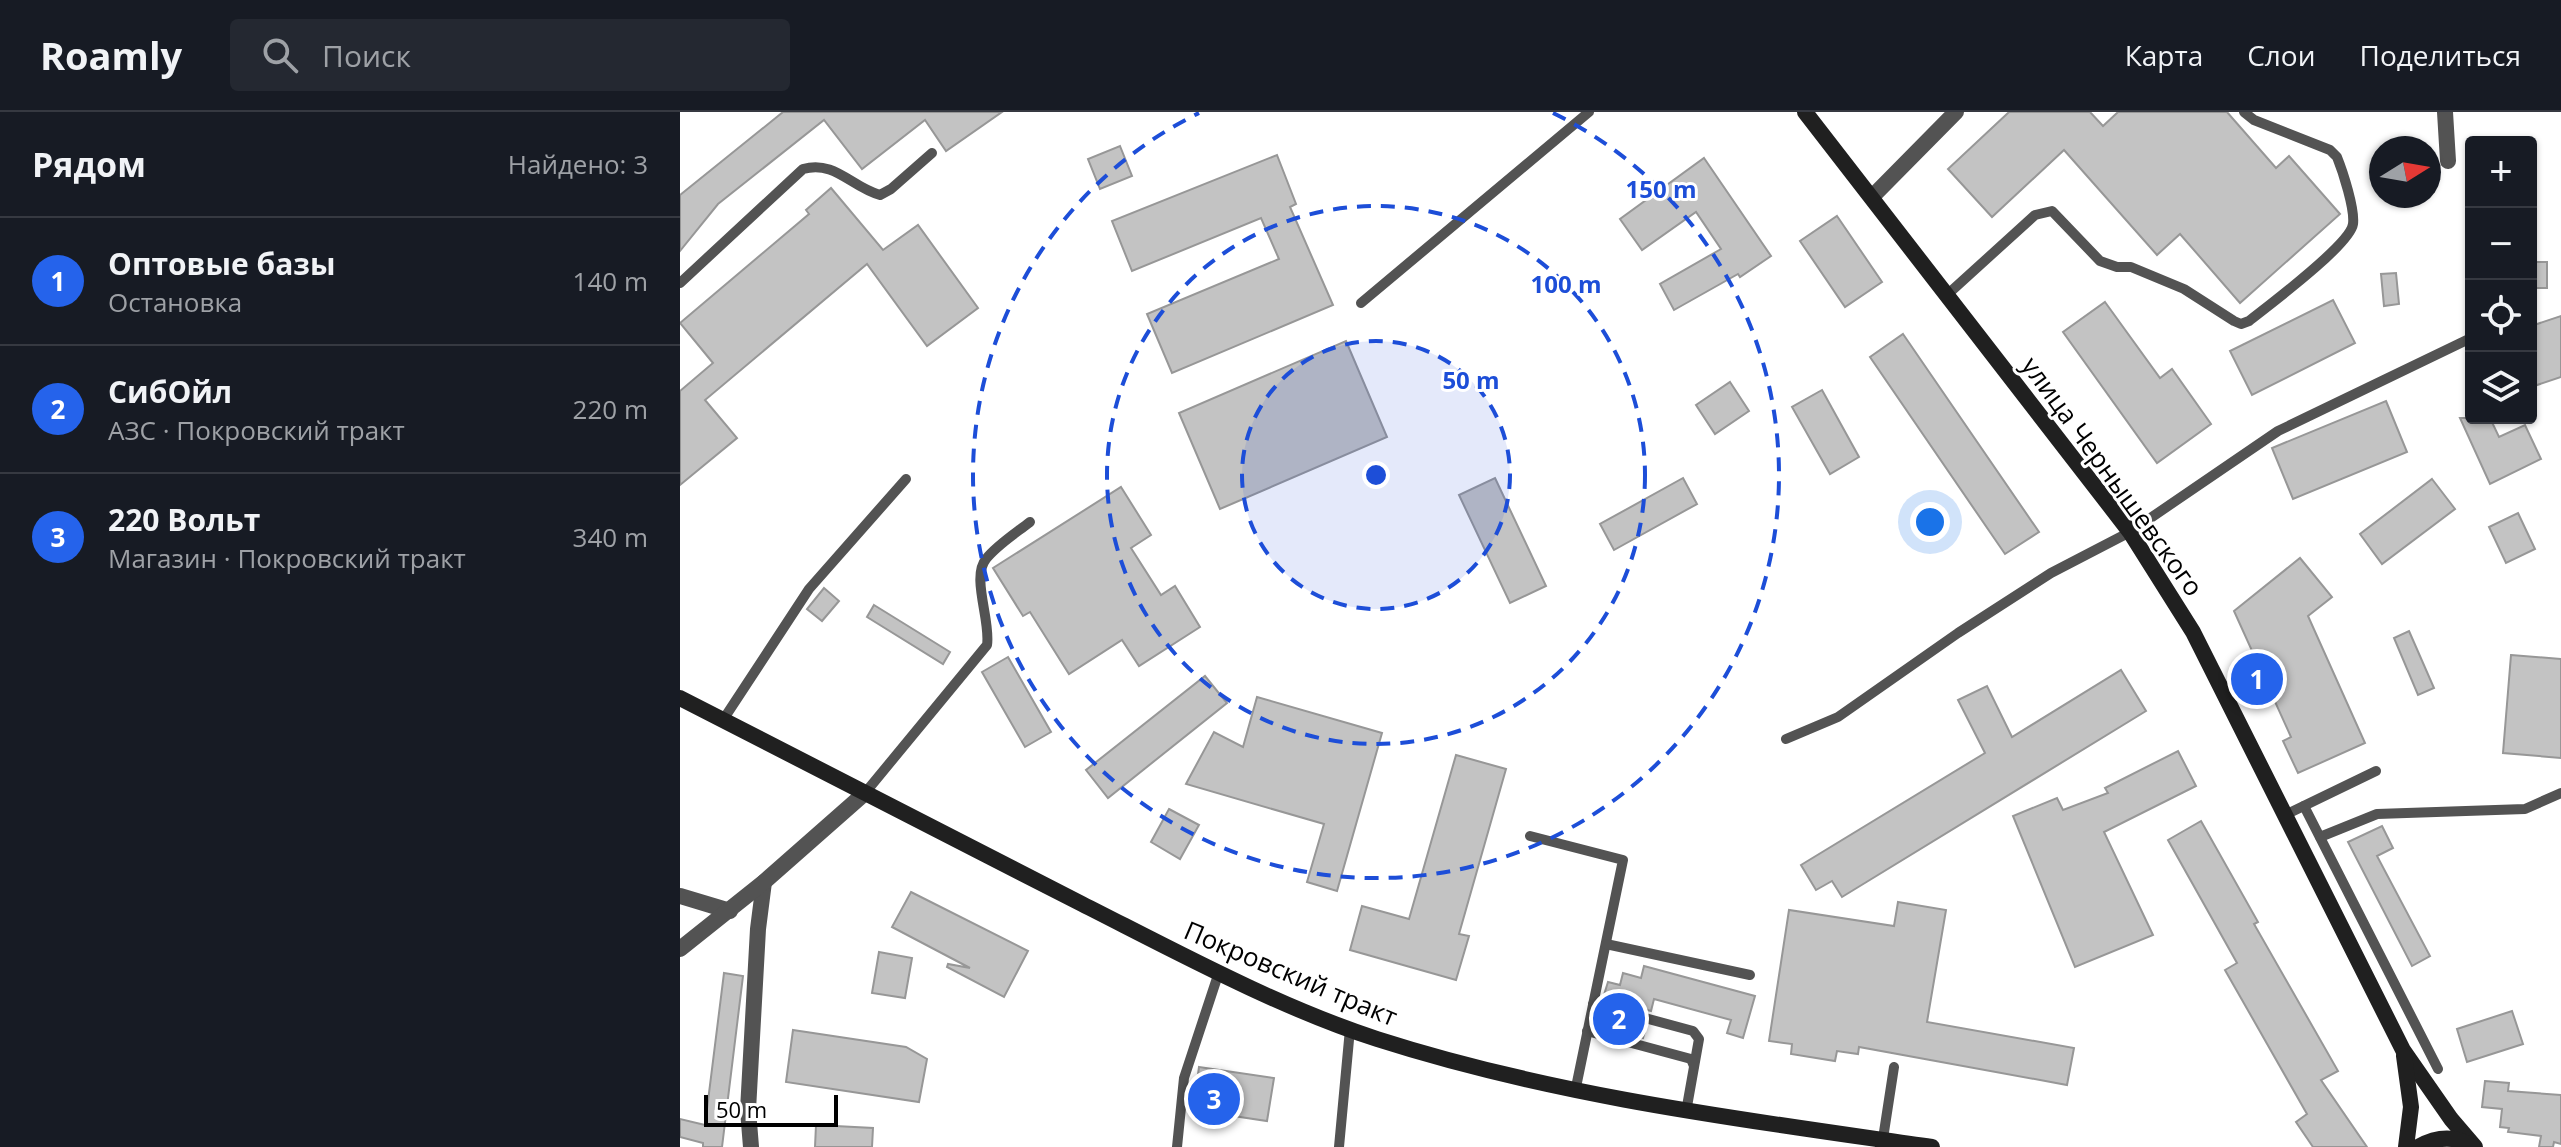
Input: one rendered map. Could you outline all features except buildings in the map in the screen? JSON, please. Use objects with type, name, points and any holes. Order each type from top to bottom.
[{"type":"main road","name":"улица Чернышевского","points":[[1805,112],[2130,532],[2193,632],[2403,1050],[2451,1119],[2475,1147]]},
{"type":"main road","name":"Покровский тракт","points":[[680,698],[1259,992],[1373,1038],[1487,1072],[1575,1092],[1882,1144],[1932,1147]]},
{"type":"main road","points":[[2403,1050],[2411,1107],[2406,1147]]},
{"type":"main road","points":[[2418,1147],[2441,1138],[2465,1141],[2475,1147]]},
{"type":"street","points":[[1872,197],[1956,112]]},
{"type":"street","points":[[2445,112],[2448,161]]},
{"type":"street","points":[[680,949],[730,911],[865,793]]},
{"type":"street","points":[[751,1147],[748,1110],[758,929],[764,882]]},
{"type":"street","points":[[680,896],[730,911]]},
{"type":"lane","points":[[1361,303],[1589,112]]},
{"type":"lane","points":[[1948,294],[2035,215],[2052,211],[2100,261],[2117,267],[2131,267],[2184,289],[2234,321],[2241,324],[2249,321],[2348,236],[2354,219],[2337,157],[2330,150],[2254,120],[2244,112]]},
{"type":"lane","points":[[680,283],[803,169],[817,165],[831,169],[866,191],[880,195],[932,153]]},
{"type":"lane","points":[[1786,739],[1838,717],[1958,633],[2051,573],[2130,532],[2278,431],[2465,341]]},
{"type":"lane","points":[[723,720],[809,589],[906,479]]},
{"type":"lane","points":[[865,793],[987,645],[989,634],[980,579],[982,567],[986,558],[1030,522]]},
{"type":"lane","points":[[2285,815],[2376,771]]},
{"type":"lane","points":[[2320,837],[2377,814],[2525,809],[2561,793]]},
{"type":"lane","points":[[2304,806],[2438,1069]]},
{"type":"lane","points":[[1530,836],[1623,860],[1575,1092]]},
{"type":"lane","points":[[1606,944],[1750,975]]},
{"type":"lane","points":[[1177,1147],[1184,1078],[1219,972]]},
{"type":"lane","points":[[1593,1004],[1693,1031],[1699,1039],[1686,1112]]},
{"type":"lane","points":[[1339,1147],[1350,1029]]},
{"type":"lane","points":[[1587,1031],[1691,1059],[1694,1066]]},
{"type":"lane","points":[[1882,1144],[1894,1067]]},
{"type":"place","name":"Оптовые базы","points":[[2257,679]]},
{"type":"place","name":"СибОйл","points":[[1619,1019]]},
{"type":"place","name":"220 Вольт","points":[[1214,1099]]}]
